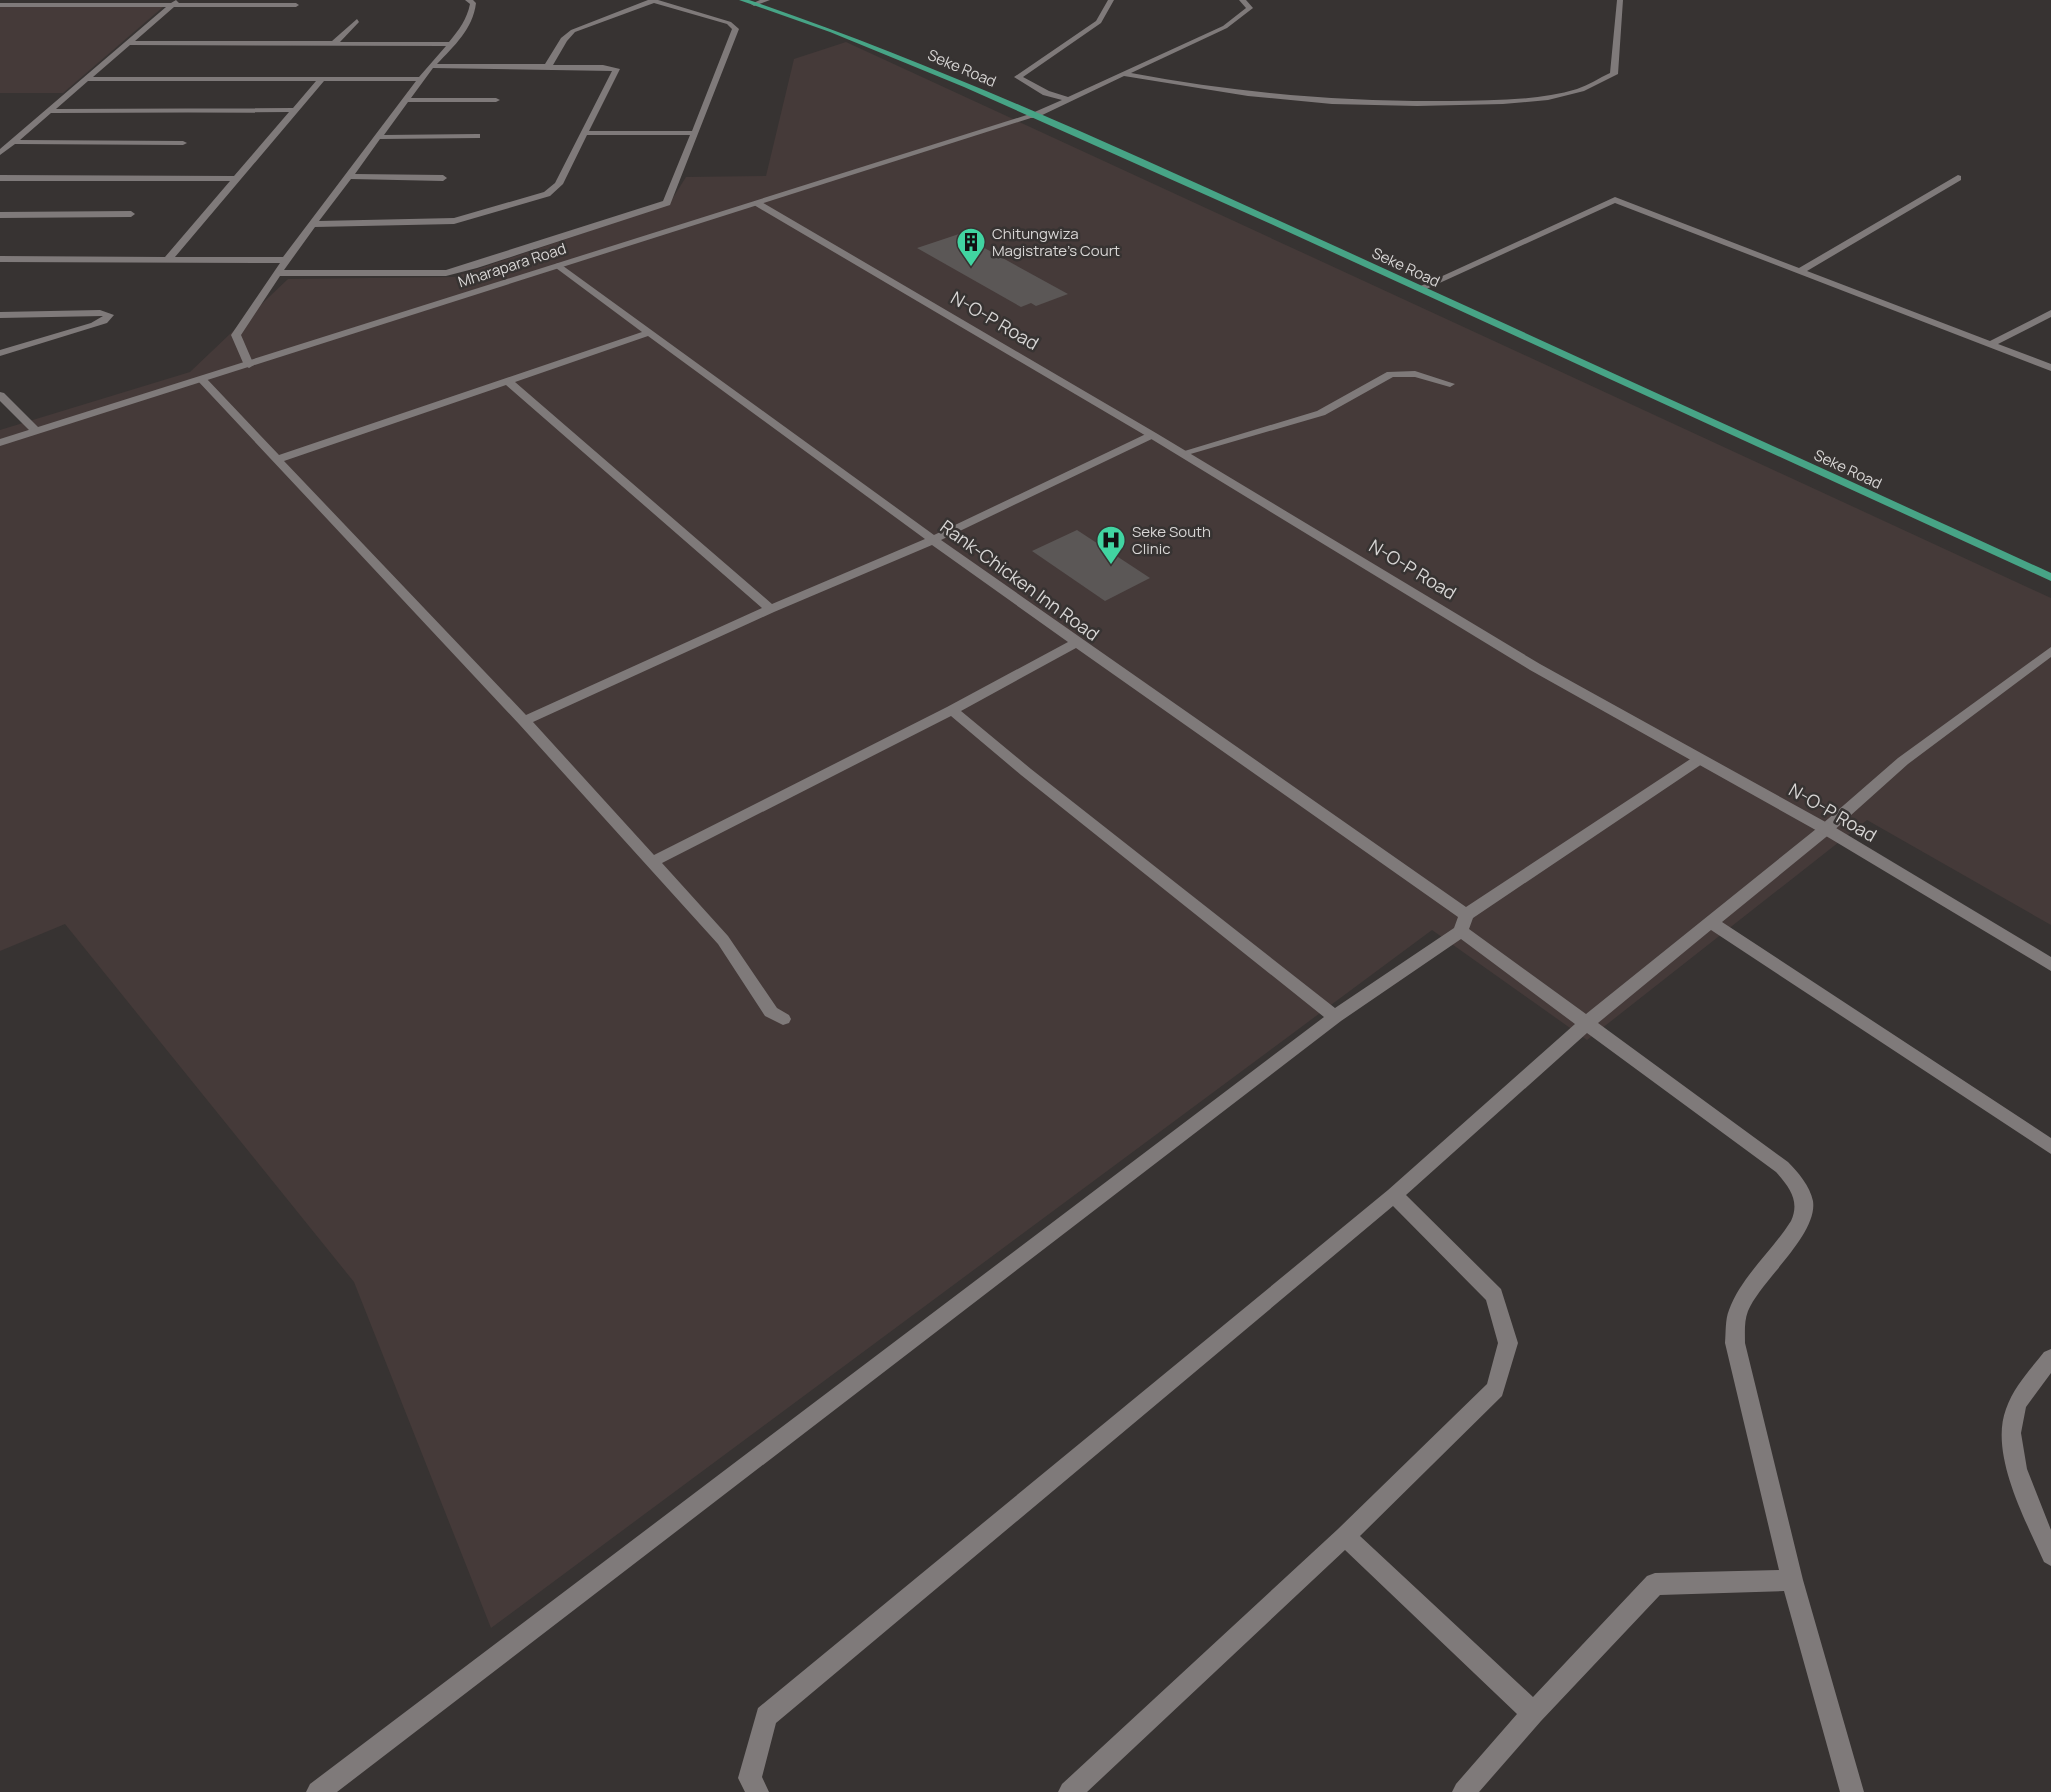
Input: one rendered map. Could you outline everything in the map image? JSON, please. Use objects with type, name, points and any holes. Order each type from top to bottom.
[{"type":"main road","name":"Seke Road","points":[[742,0],[832,31],[910,62],[1033,116],[2051,577]]},
{"type":"street","points":[[249,365],[236,335],[286,260],[431,66],[453,44],[473,12],[473,3],[468,0]]},
{"type":"street","points":[[278,273],[446,273],[667,203],[736,30],[729,23],[653,0],[573,31],[564,40],[548,66]]},
{"type":"street","points":[[754,4],[767,0]]},
{"type":"street","points":[[1067,99],[1046,93],[1018,78],[1099,22],[1111,0]]},
{"type":"street","name":"Mharapara Road","points":[[0,443],[1033,116],[1225,27],[1250,8],[1242,0]]},
{"type":"street","points":[[1123,74],[1178,86],[1314,102],[1402,104],[1510,101],[1563,94],[1579,91],[1614,74],[1620,0]]},
{"type":"street","points":[[0,5],[176,2],[296,5]]},
{"type":"street","points":[[0,153],[176,2]]},
{"type":"street","points":[[335,43],[357,21]]},
{"type":"street","points":[[128,43],[453,44]]},
{"type":"street","points":[[313,224],[454,222],[547,194],[559,184],[616,69],[548,66],[431,66]]},
{"type":"street","points":[[88,79],[421,79]]},
{"type":"street","points":[[168,260],[321,80]]},
{"type":"street","points":[[407,100],[496,99]]},
{"type":"street","points":[[49,111],[296,110]]},
{"type":"street","points":[[585,133],[695,133]]},
{"type":"street","points":[[380,137],[477,136]]},
{"type":"street","points":[[13,142],[183,143]]},
{"type":"street","points":[[350,176],[443,178]]},
{"type":"street","points":[[0,178],[238,179]]},
{"type":"street","points":[[1800,271],[1958,178]]},
{"type":"street","points":[[1419,289],[1615,200],[2051,368]]},
{"type":"street","name":"N-O-P Road","points":[[757,203],[1183,453],[1535,667],[1826,829],[2051,965]]},
{"type":"street","points":[[0,215],[131,214]]},
{"type":"street","points":[[0,260],[286,260]]},
{"type":"street","name":"Rank-Chicken Inn Road","points":[[559,266],[933,540],[1464,923],[1587,1023],[1782,1167],[1797,1185],[1805,1204],[1802,1220],[1747,1293],[1737,1312],[1735,1343],[1792,1580],[1852,1792]]},
{"type":"street","points":[[1991,344],[2051,312]]},
{"type":"street","points":[[0,315],[100,313],[109,315],[104,321],[94,325],[0,353]]},
{"type":"street","points":[[279,459],[648,333]]},
{"type":"street","points":[[1183,453],[1321,413],[1391,374],[1415,374],[1450,384]]},
{"type":"street","points":[[202,380],[525,721],[723,939],[771,1012],[783,1019]]},
{"type":"street","points":[[508,381],[770,609]]},
{"type":"street","points":[[0,395],[36,431]]},
{"type":"street","points":[[525,721],[770,609],[933,540],[1152,435]]},
{"type":"street","points":[[652,862],[952,710],[1076,642]]},
{"type":"street","points":[[757,1792],[750,1778],[766,1716],[1394,1195],[1587,1023],[1826,829],[1903,761],[2051,651]]},
{"type":"street","points":[[952,710],[1026,772],[1335,1017]]},
{"type":"street","points":[[318,1792],[1335,1017],[1464,923],[1700,759]]},
{"type":"street","points":[[1710,922],[2051,1147]]},
{"type":"street","points":[[1070,1792],[1345,1536],[1495,1389],[1508,1343],[1494,1295],[1394,1195]]},
{"type":"street","points":[[2051,1358],[2022,1395],[2013,1417],[2012,1448],[2023,1484],[2051,1555]]},
{"type":"street","points":[[1345,1536],[1533,1713]]},
{"type":"street","points":[[1464,1792],[1533,1713],[1654,1584],[1792,1580]]},
{"type":"shaded area","points":[[159,5],[163,7],[63,93],[0,93],[0,6]]},
{"type":"shaded area","points":[[846,42],[2051,598],[2051,925],[1867,820],[1587,1040],[1432,930],[491,1628],[354,1282],[65,924],[0,951],[0,430],[190,372],[288,279],[454,277],[669,204],[686,177],[766,176],[794,59]]},
{"type":"building","name":"Chitungwiza Magistrate's Court","points":[[959,234],[1068,294],[1036,306],[1031,303],[1021,307],[917,248]]},
{"type":"building","name":"Seke South Clinic","points":[[1077,530],[1150,578],[1105,601],[1032,551]]},
{"type":"place","name":"Chitungwiza Magistrate's Court","points":[[971,268]]},
{"type":"place","name":"Seke South Clinic","points":[[1111,566]]}]
